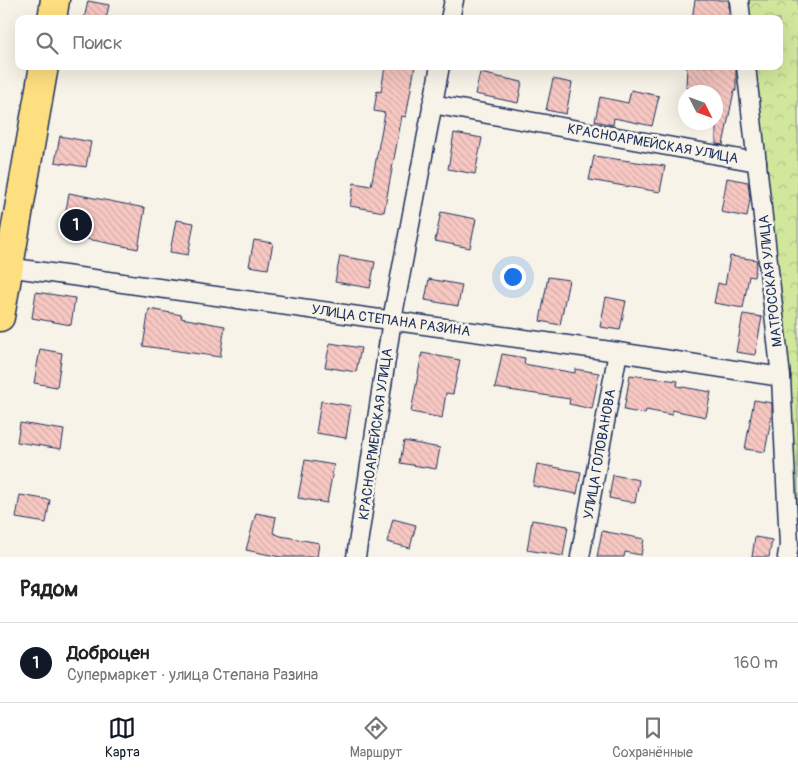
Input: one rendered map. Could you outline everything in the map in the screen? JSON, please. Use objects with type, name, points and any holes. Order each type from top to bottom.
[{"type":"main road","points":[[53,15],[56,0]]},
{"type":"main road","points":[[0,317],[4,267],[43,70]]},
{"type":"street","points":[[451,15],[454,0]]},
{"type":"street","points":[[739,0],[741,15]]},
{"type":"street","name":"КРАСНОАРМЕЙСКАЯ УЛИЦА","points":[[356,557],[392,320],[439,70]]},
{"type":"street","name":"МАТРОССКАЯ УЛИЦА","points":[[746,70],[781,377],[789,545],[787,557]]},
{"type":"street","name":"КРАСНОАРМЕЙСКАЯ УЛИЦА","points":[[432,104],[757,162]]},
{"type":"street","name":"УЛИЦА СТЕПАНА РАЗИНА","points":[[4,267],[392,320],[781,377]]},
{"type":"street","name":"УЛИЦА ГОЛОВАНОВА","points":[[580,557],[618,352]]},
{"type":"green space","points":[[743,0],[798,0],[798,520],[750,70],[783,70],[783,15],[745,15]]},
{"type":"building","points":[[695,0],[729,0],[729,15],[693,15]]},
{"type":"building","points":[[88,1],[109,5],[107,15],[85,15]]},
{"type":"building","points":[[384,70],[414,70],[406,117],[402,116],[384,212],[350,206],[354,183],[371,186],[385,113],[374,111],[377,91],[381,92]]},
{"type":"building","points":[[687,70],[736,70],[736,91],[734,91],[723,145],[716,144],[716,130],[723,130],[723,85],[686,85]]},
{"type":"building","points":[[480,73],[522,82],[518,103],[475,94]]},
{"type":"building","points":[[553,79],[572,83],[566,114],[546,110]]},
{"type":"building","points":[[631,90],[659,96],[652,126],[614,118],[613,125],[595,121],[600,97],[628,103]]},
{"type":"building","points":[[454,133],[482,138],[475,174],[448,169]]},
{"type":"building","points":[[60,136],[91,142],[86,167],[55,162]]},
{"type":"building","points":[[594,156],[665,166],[660,192],[589,180]]},
{"type":"building","points":[[727,178],[748,182],[750,199],[747,217],[721,212]]},
{"type":"building","points":[[69,193],[145,208],[138,249],[62,234]]},
{"type":"building","points":[[441,212],[476,219],[470,248],[435,241]]},
{"type":"building","points":[[176,220],[194,223],[188,255],[170,252]]},
{"type":"building","points":[[254,240],[273,243],[268,269],[249,266]]},
{"type":"building","points":[[340,256],[375,262],[370,288],[335,282]]},
{"type":"building","points":[[730,256],[757,260],[754,277],[749,276],[743,308],[714,303],[718,283],[725,285]]},
{"type":"building","points":[[548,277],[569,280],[560,325],[540,321]]},
{"type":"building","points":[[429,279],[462,285],[458,306],[425,300]]},
{"type":"building","points":[[36,292],[75,298],[71,325],[32,318]]},
{"type":"building","points":[[606,297],[626,301],[620,330],[600,327]]},
{"type":"building","points":[[149,309],[182,315],[181,318],[225,326],[220,357],[143,346]]},
{"type":"building","points":[[743,314],[762,317],[755,355],[736,352]]},
{"type":"building","points":[[330,343],[361,348],[356,372],[325,367]]},
{"type":"building","points":[[40,349],[62,353],[57,387],[34,383]]},
{"type":"building","points":[[422,353],[460,360],[453,394],[446,393],[442,418],[411,412]]},
{"type":"building","points":[[502,354],[525,358],[524,364],[575,373],[575,369],[599,373],[592,409],[569,404],[570,399],[495,388]]},
{"type":"building","points":[[630,375],[678,381],[677,386],[711,392],[706,417],[672,410],[672,415],[646,410],[645,414],[624,410]]},
{"type":"building","points":[[754,400],[772,403],[772,414],[765,452],[745,449]]},
{"type":"building","points":[[321,401],[351,406],[346,438],[316,433]]},
{"type":"building","points":[[20,423],[64,430],[61,449],[17,442]]},
{"type":"building","points":[[404,441],[440,448],[436,469],[400,463]]},
{"type":"building","points":[[305,460],[334,465],[327,503],[298,498]]},
{"type":"building","points":[[537,464],[581,472],[577,494],[533,486]]},
{"type":"building","points":[[613,475],[639,480],[635,503],[609,498]]},
{"type":"building","points":[[20,495],[50,500],[46,523],[16,518]]},
{"type":"building","points":[[256,513],[276,517],[273,533],[319,543],[317,557],[280,557],[246,550]]},
{"type":"building","points":[[393,519],[416,525],[410,548],[387,542]]},
{"type":"building","points":[[532,520],[568,526],[563,556],[527,550]]},
{"type":"building","points":[[602,531],[644,539],[641,555],[625,552],[624,557],[597,557]]},
{"type":"building","points":[[755,537],[772,540],[769,557],[752,557]]},
{"type":"place","name":"Доброцен","points":[[76,225]]}]
